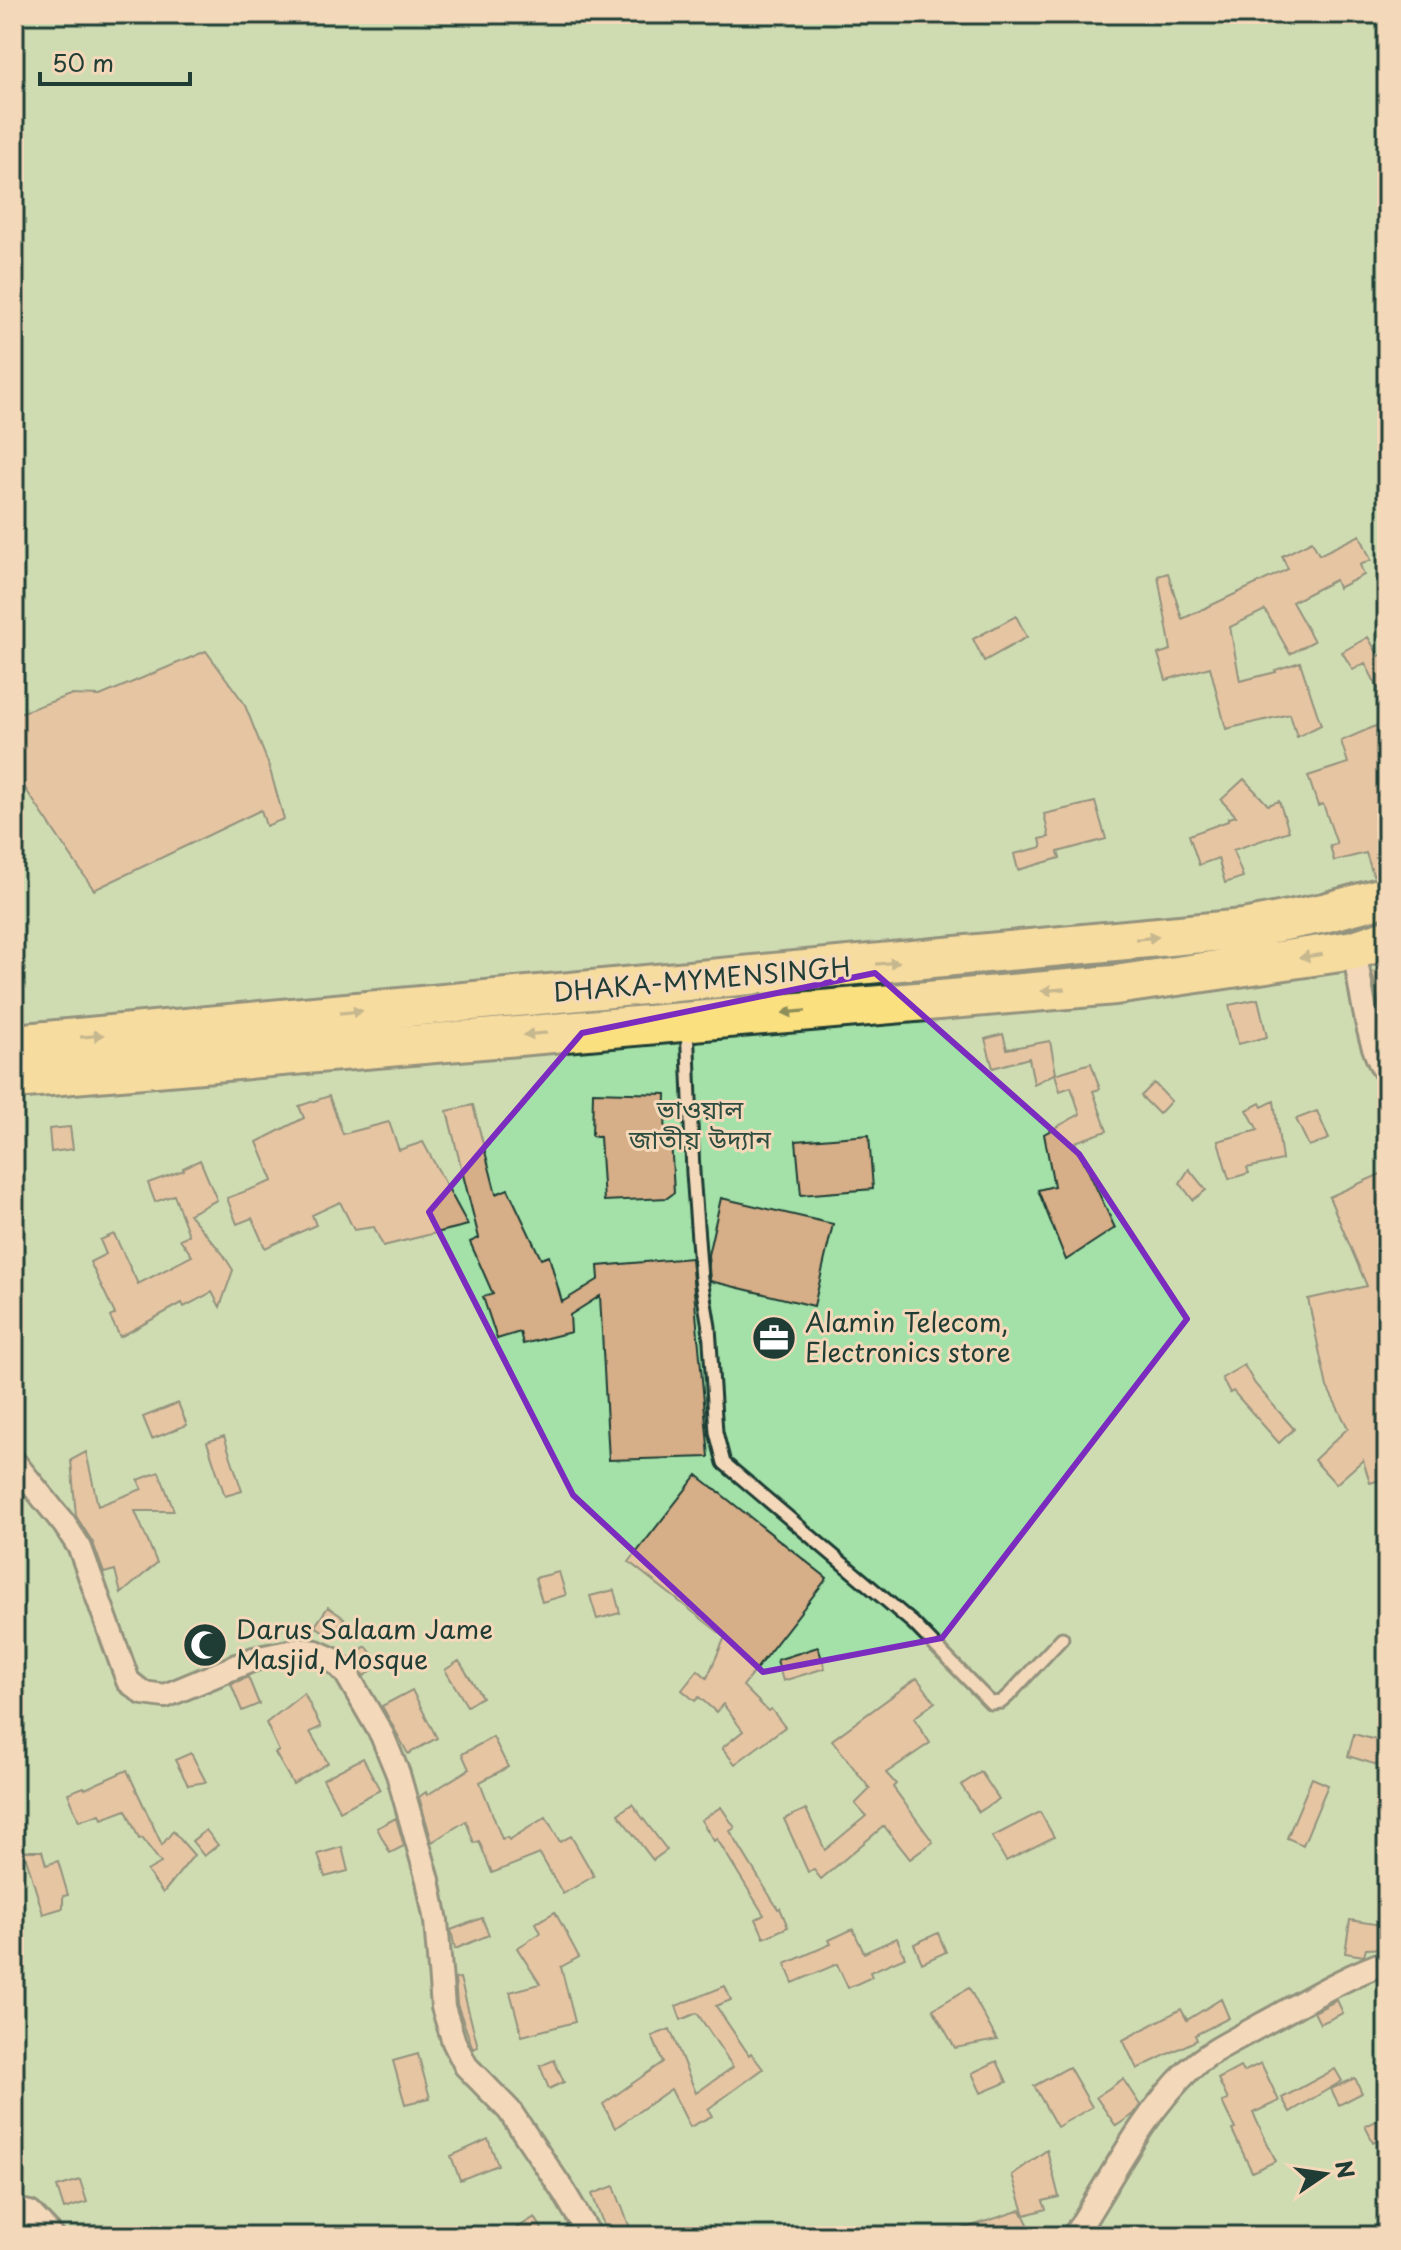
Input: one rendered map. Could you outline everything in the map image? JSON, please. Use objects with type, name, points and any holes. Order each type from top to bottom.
[{"type":"highway","name":"DHAKA-MYMENSINGH","points":[[14,1044],[1244,929],[1387,896]]},
{"type":"highway","name":"DHAKA-MYMENSINGH","points":[[14,1079],[1115,985],[1370,945]]},
{"type":"street","points":[[1370,945],[1373,1039],[1379,1064],[1387,1074]]},
{"type":"street","points":[[14,1462],[80,1548],[128,1681],[143,1693],[165,1696],[254,1659],[299,1650],[316,1652],[332,1659],[346,1673],[382,1735],[398,1774],[428,1880],[436,1921],[443,2007],[454,2042],[466,2066],[509,2110],[590,2236]]},
{"type":"street","points":[[1074,2236],[1139,2133],[1189,2071],[1208,2055],[1295,2007],[1387,1962]]},
{"type":"street","points":[[14,2210],[30,2213],[52,2236]]},
{"type":"lane","points":[[687,1021],[701,1279],[709,1327],[716,1432],[724,1463],[913,1623],[991,1703],[1001,1702],[1009,1695],[1062,1638]]},
{"type":"highlighted area","points":[[875,973],[1079,1154],[1187,1319],[942,1638],[763,1672],[573,1495],[429,1212],[582,1033]]},
{"type":"green space","name":"ভাওয়াল জাতীয় উদ্যান","points":[[14,14],[1387,14],[1387,2236],[14,2236]]},
{"type":"building","points":[[1360,535],[1371,560],[1360,565],[1364,575],[1338,588],[1335,580],[1292,602],[1314,641],[1290,654],[1265,610],[1230,627],[1240,681],[1300,662],[1321,725],[1297,737],[1290,714],[1226,729],[1210,667],[1166,680],[1158,654],[1171,650],[1158,576],[1168,573],[1182,619],[1288,569],[1282,556],[1312,541],[1319,555]]},
{"type":"building","points":[[1016,616],[1027,637],[984,661],[973,639]]},
{"type":"building","points":[[1368,637],[1379,656],[1387,651],[1387,706],[1365,663],[1353,670],[1342,652]]},
{"type":"building","points":[[206,651],[244,703],[268,763],[284,819],[266,826],[261,810],[94,890],[14,772],[14,715],[70,695],[100,696]]},
{"type":"building","points":[[1387,721],[1387,871],[1373,875],[1366,853],[1334,861],[1330,846],[1337,844],[1323,804],[1318,806],[1308,776],[1348,763],[1341,741]]},
{"type":"building","points":[[1244,779],[1268,805],[1279,801],[1289,831],[1233,850],[1243,877],[1225,883],[1218,858],[1199,865],[1189,835],[1236,816],[1221,800]]},
{"type":"building","points":[[1095,802],[1106,839],[1058,852],[1060,858],[1018,870],[1014,854],[1042,847],[1040,839],[1049,837],[1044,814]]},
{"type":"building","points":[[1387,969],[1387,1042],[1372,972]]},
{"type":"building","points":[[1258,999],[1267,1037],[1238,1044],[1229,1005]]},
{"type":"building","points":[[1003,1034],[1007,1049],[1050,1041],[1056,1073],[1034,1084],[1029,1058],[993,1068],[985,1039]]},
{"type":"building","points":[[1091,1063],[1100,1089],[1093,1091],[1107,1131],[1075,1142],[1115,1228],[1066,1260],[1038,1190],[1054,1186],[1044,1134],[1080,1114],[1071,1087],[1060,1091],[1055,1074]]},
{"type":"building","points":[[1154,1083],[1171,1101],[1159,1114],[1141,1096]]},
{"type":"building","points":[[593,1092],[666,1094],[665,1138],[671,1138],[674,1193],[667,1198],[604,1201],[600,1137],[592,1136]]},
{"type":"building","points":[[329,1096],[343,1134],[389,1122],[399,1150],[423,1142],[468,1225],[383,1246],[374,1227],[354,1230],[340,1202],[312,1215],[316,1225],[265,1248],[252,1218],[237,1224],[227,1198],[273,1181],[257,1142],[304,1118],[299,1106]]},
{"type":"building","points":[[1274,1101],[1282,1160],[1247,1168],[1249,1173],[1229,1179],[1218,1141],[1258,1130],[1247,1110],[1260,1103],[1262,1107]]},
{"type":"building","points":[[473,1105],[496,1194],[508,1189],[541,1259],[549,1256],[562,1302],[599,1279],[598,1266],[691,1258],[709,1457],[609,1460],[600,1296],[570,1315],[571,1332],[523,1344],[520,1332],[497,1339],[483,1297],[493,1294],[470,1242],[479,1238],[447,1111]]},
{"type":"building","points":[[1317,1111],[1329,1139],[1309,1146],[1296,1119]]},
{"type":"building","points":[[70,1127],[73,1149],[51,1152],[49,1129]]},
{"type":"building","points":[[869,1135],[873,1189],[801,1195],[796,1141]]},
{"type":"building","points":[[200,1160],[217,1200],[189,1214],[233,1270],[220,1307],[212,1292],[184,1307],[182,1303],[120,1337],[110,1317],[115,1314],[90,1262],[106,1254],[100,1240],[114,1234],[138,1284],[192,1256],[180,1239],[189,1235],[174,1195],[155,1202],[148,1183],[184,1170]]},
{"type":"building","points":[[1189,1169],[1206,1190],[1193,1200],[1180,1183]]},
{"type":"building","points":[[1387,1171],[1387,1427],[1379,1428],[1387,1461],[1387,1478],[1370,1483],[1363,1460],[1336,1484],[1314,1460],[1348,1428],[1327,1387],[1308,1299],[1367,1286],[1329,1197]]},
{"type":"building","points":[[721,1198],[833,1224],[814,1306],[710,1281],[708,1255]]},
{"type":"building","points":[[1244,1365],[1255,1384],[1294,1429],[1279,1443],[1233,1391],[1230,1393],[1222,1378]]},
{"type":"building","points":[[178,1403],[187,1425],[152,1439],[143,1417]]},
{"type":"building","points":[[224,1436],[242,1491],[225,1496],[207,1442]]},
{"type":"building","points":[[86,1452],[98,1506],[142,1489],[138,1480],[159,1472],[174,1511],[135,1511],[157,1563],[121,1594],[115,1570],[104,1573],[93,1543],[76,1516],[71,1460]]},
{"type":"building","points":[[697,1475],[827,1578],[743,1686],[768,1711],[771,1709],[785,1727],[735,1764],[722,1748],[743,1731],[723,1704],[716,1712],[699,1697],[695,1701],[682,1690],[698,1670],[707,1678],[725,1637],[629,1562]]},
{"type":"building","points":[[559,1572],[566,1595],[542,1602],[535,1578]]},
{"type":"building","points":[[614,1590],[620,1613],[597,1619],[590,1596]]},
{"type":"building","points":[[328,1607],[344,1618],[332,1637],[315,1626]]},
{"type":"building","points":[[366,1646],[380,1664],[364,1676],[350,1658]]},
{"type":"building","points":[[818,1647],[825,1668],[783,1681],[777,1660]]},
{"type":"building","points":[[459,1661],[482,1697],[467,1706],[445,1670]]},
{"type":"building","points":[[248,1677],[259,1704],[242,1711],[231,1684]]},
{"type":"building","points":[[917,1678],[935,1702],[914,1718],[930,1743],[886,1773],[933,1842],[910,1859],[884,1826],[821,1879],[814,1870],[808,1872],[784,1819],[806,1809],[825,1850],[866,1816],[855,1804],[870,1789],[832,1740]]},
{"type":"building","points":[[412,1690],[437,1738],[408,1754],[382,1706]]},
{"type":"building","points":[[304,1693],[321,1727],[310,1732],[328,1763],[293,1784],[275,1753],[279,1751],[266,1723]]},
{"type":"building","points":[[1354,1734],[1387,1743],[1387,1768],[1348,1756]]},
{"type":"building","points":[[493,1737],[508,1767],[480,1782],[502,1839],[507,1837],[509,1840],[546,1817],[560,1842],[571,1836],[594,1876],[563,1894],[540,1854],[492,1873],[479,1841],[474,1843],[466,1821],[432,1842],[419,1797],[469,1769],[462,1754]]},
{"type":"building","points":[[191,1753],[206,1782],[188,1785],[175,1760]]},
{"type":"building","points":[[363,1758],[380,1790],[340,1811],[323,1779]]},
{"type":"building","points":[[127,1770],[162,1845],[173,1831],[194,1855],[163,1893],[147,1871],[161,1863],[142,1838],[139,1839],[126,1810],[102,1819],[100,1814],[79,1821],[68,1793],[85,1789]]},
{"type":"building","points":[[981,1772],[999,1799],[979,1812],[961,1785]]},
{"type":"building","points":[[1312,1778],[1328,1785],[1303,1845],[1287,1838]]},
{"type":"building","points":[[632,1804],[667,1850],[653,1860],[618,1814]]},
{"type":"building","points":[[721,1807],[735,1828],[730,1831],[780,1908],[788,1927],[764,1938],[756,1919],[764,1915],[717,1839],[714,1841],[701,1820]]},
{"type":"building","points":[[1040,1812],[1054,1837],[1006,1861],[992,1837]]},
{"type":"building","points":[[396,1818],[404,1846],[390,1853],[377,1828]]},
{"type":"building","points":[[206,1830],[218,1845],[204,1856],[192,1841]]},
{"type":"building","points":[[342,1847],[348,1871],[325,1877],[318,1854]]},
{"type":"building","points":[[24,1851],[42,1851],[46,1865],[58,1861],[68,1895],[63,1896],[63,1908],[43,1914]]},
{"type":"building","points":[[555,1912],[579,1957],[561,1967],[575,2022],[522,2036],[510,1992],[540,1984],[517,1948],[541,1933],[536,1923]]},
{"type":"building","points":[[482,1918],[489,1935],[455,1949],[451,1930]]},
{"type":"building","points":[[1350,1920],[1387,1926],[1387,1948],[1366,1949],[1364,1956],[1345,1953]]},
{"type":"building","points":[[853,1929],[864,1953],[897,1938],[905,1957],[870,1972],[872,1977],[848,1988],[837,1964],[793,1983],[785,1964],[831,1944],[829,1940]]},
{"type":"building","points":[[938,1933],[946,1952],[922,1963],[914,1944]]},
{"type":"building","points":[[460,1978],[478,2047],[473,2049],[457,2004],[455,1979]]},
{"type":"building","points":[[725,1986],[731,2000],[716,2006],[749,2055],[751,2053],[763,2069],[708,2109],[712,2116],[690,2127],[671,2089],[615,2128],[603,2104],[663,2062],[652,2036],[670,2029],[696,2093],[733,2067],[697,2013],[681,2020],[676,2006]]},
{"type":"building","points":[[969,1988],[997,2040],[955,2048],[933,2009]]},
{"type":"building","points":[[1221,1999],[1229,2018],[1195,2035],[1197,2040],[1137,2069],[1123,2040],[1181,2009],[1187,2020]]},
{"type":"building","points":[[1337,2000],[1343,2013],[1320,2024],[1314,2012]]},
{"type":"building","points":[[418,2054],[430,2098],[405,2104],[393,2061]]},
{"type":"building","points":[[554,2060],[564,2082],[549,2089],[540,2066]]},
{"type":"building","points":[[997,2061],[1007,2082],[981,2093],[972,2073]]},
{"type":"building","points":[[1261,2063],[1279,2101],[1253,2113],[1276,2161],[1252,2172],[1232,2130],[1235,2129],[1222,2102],[1228,2100],[1218,2079],[1240,2067],[1243,2072]]},
{"type":"building","points":[[1069,2067],[1092,2107],[1057,2127],[1034,2086]]},
{"type":"building","points":[[1335,2069],[1342,2081],[1290,2112],[1282,2098]]},
{"type":"building","points":[[1355,2078],[1362,2093],[1339,2105],[1331,2089]]},
{"type":"building","points":[[1123,2079],[1140,2105],[1134,2114],[1116,2126],[1096,2097]]},
{"type":"building","points":[[1387,2116],[1387,2135],[1373,2142],[1365,2126]]},
{"type":"building","points":[[488,2139],[498,2165],[460,2180],[451,2156]]},
{"type":"building","points":[[1047,2150],[1059,2197],[1043,2201],[1046,2209],[1025,2215],[1012,2175]]},
{"type":"building","points":[[80,2180],[87,2202],[64,2209],[57,2187]]},
{"type":"building","points":[[614,2186],[633,2236],[608,2236],[592,2194]]},
{"type":"building","points":[[1021,2210],[1034,2236],[950,2236],[950,2233]]},
{"type":"building","points":[[535,2217],[546,2236],[504,2236]]},
{"type":"place","name":"Alamin Telecom, Electronics store","points":[[774,1338]]},
{"type":"place","name":"Darus Salaam Jame Masjid, Mosque","points":[[205,1645]]}]
